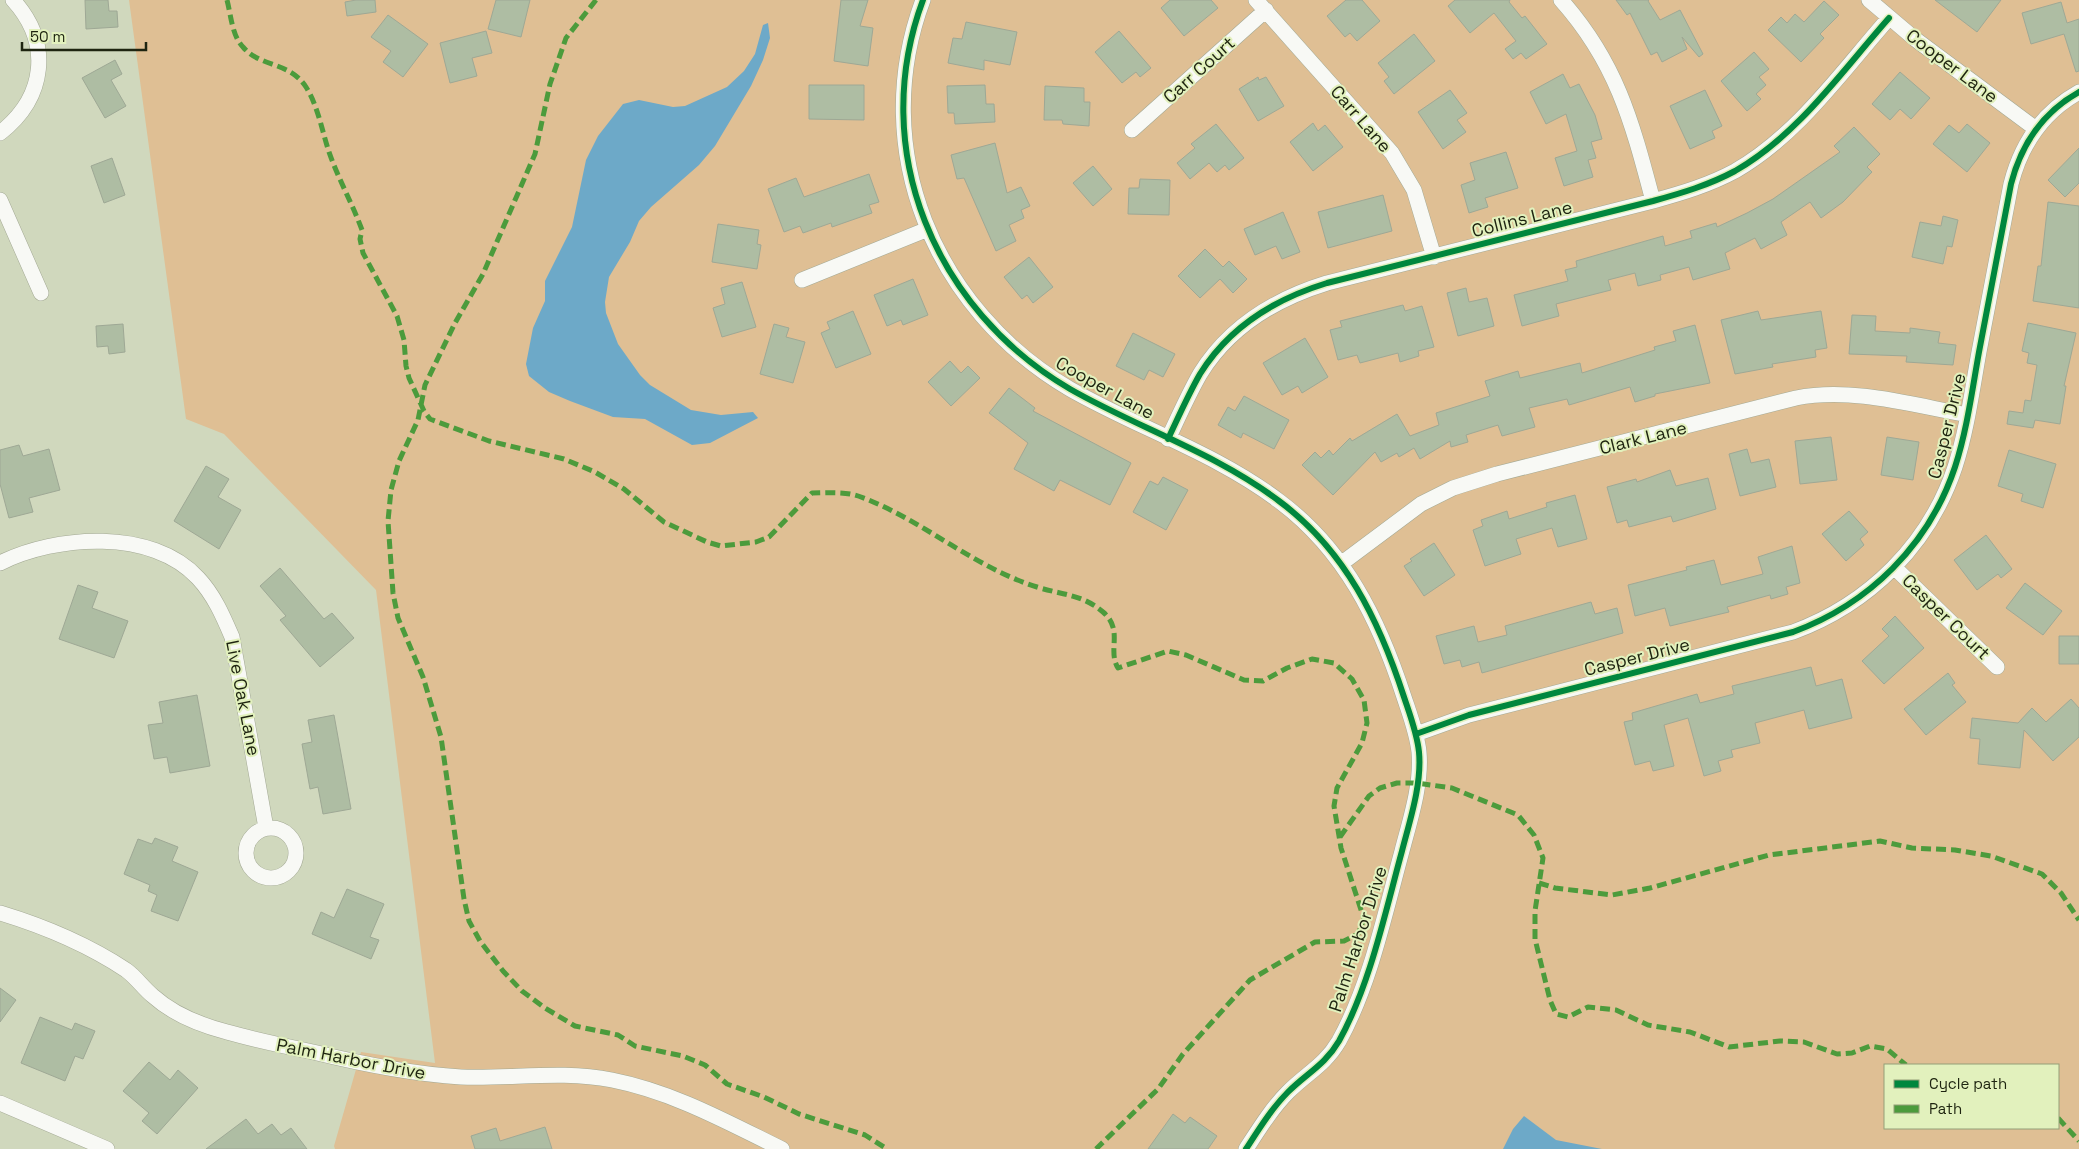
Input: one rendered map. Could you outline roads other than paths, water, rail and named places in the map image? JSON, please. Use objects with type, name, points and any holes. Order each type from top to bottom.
[{"type":"street","name":"Cooper Lane","points":[[923,0],[910,43],[904,109],[912,182],[928,229],[963,293],[1008,344],[1038,368],[1070,388],[1233,472],[1280,501],[1312,529],[1342,563],[1359,589],[1383,637],[1416,734]]},
{"type":"street","points":[[1561,0],[1591,38],[1614,77],[1633,128],[1653,201]]},
{"type":"street","name":"Cooper Lane","points":[[1870,0],[1889,18],[2036,129]]},
{"type":"street","points":[[0,133],[14,120],[29,101],[40,66],[40,53],[34,30],[18,2]]},
{"type":"street","name":"Carr Court","points":[[1132,130],[1261,5]]},
{"type":"street","name":"Carr Lane","points":[[1261,5],[1378,136],[1398,162],[1417,199],[1434,257]]},
{"type":"street","name":"Collins Lane","points":[[1168,439],[1208,362],[1239,329],[1263,310],[1313,287],[1653,201],[1695,189],[1721,178],[1770,148],[1798,120],[1889,18]]},
{"type":"street","name":"Casper Drive","points":[[1416,734],[1469,715],[1793,632],[1822,620],[1848,606],[1894,567],[1921,536],[1938,506],[1956,465],[1968,415],[2011,184],[2020,154],[2036,129],[2054,109],[2079,92]]},
{"type":"street","points":[[0,200],[41,293]]},
{"type":"street","points":[[802,280],[928,229]]},
{"type":"street","name":"Clark Lane","points":[[1342,563],[1407,514],[1453,488],[1497,474],[1784,401],[1819,395],[1851,394],[1968,415]]},
{"type":"street","name":"Live Oak Lane","points":[[0,563],[48,547],[69,543],[111,541],[137,545],[165,554],[181,563],[198,577],[223,614],[232,637],[266,828]]},
{"type":"street","name":"Casper Court","points":[[1894,567],[1997,667]]},
{"type":"street","name":"Palm Harbor Drive","points":[[1246,1149],[1286,1094],[1316,1071],[1329,1055],[1351,1016],[1368,967],[1412,810],[1420,766],[1416,734]]},
{"type":"street","name":"Palm Harbor Drive","points":[[0,913],[51,932],[114,963],[127,970],[150,994],[175,1012],[227,1032],[354,1062],[414,1073],[464,1077],[569,1075],[610,1080],[670,1096],[782,1149]]},
{"type":"street","points":[[0,1104],[107,1149]]},
{"type":"water","points":[[768,23],[770,38],[763,60],[751,86],[715,146],[699,165],[651,207],[639,221],[630,242],[609,277],[605,302],[606,313],[618,344],[640,375],[650,385],[691,410],[721,415],[753,412],[758,418],[710,443],[692,445],[645,419],[613,417],[549,392],[529,376],[526,364],[533,328],[545,301],[545,281],[572,227],[586,160],[598,136],[623,104],[639,100],[673,107],[685,106],[727,87],[744,71],[755,54],[763,25]]},
{"type":"water","points":[[1524,1116],[1556,1140],[1602,1149],[1503,1149],[1513,1129]]}]
